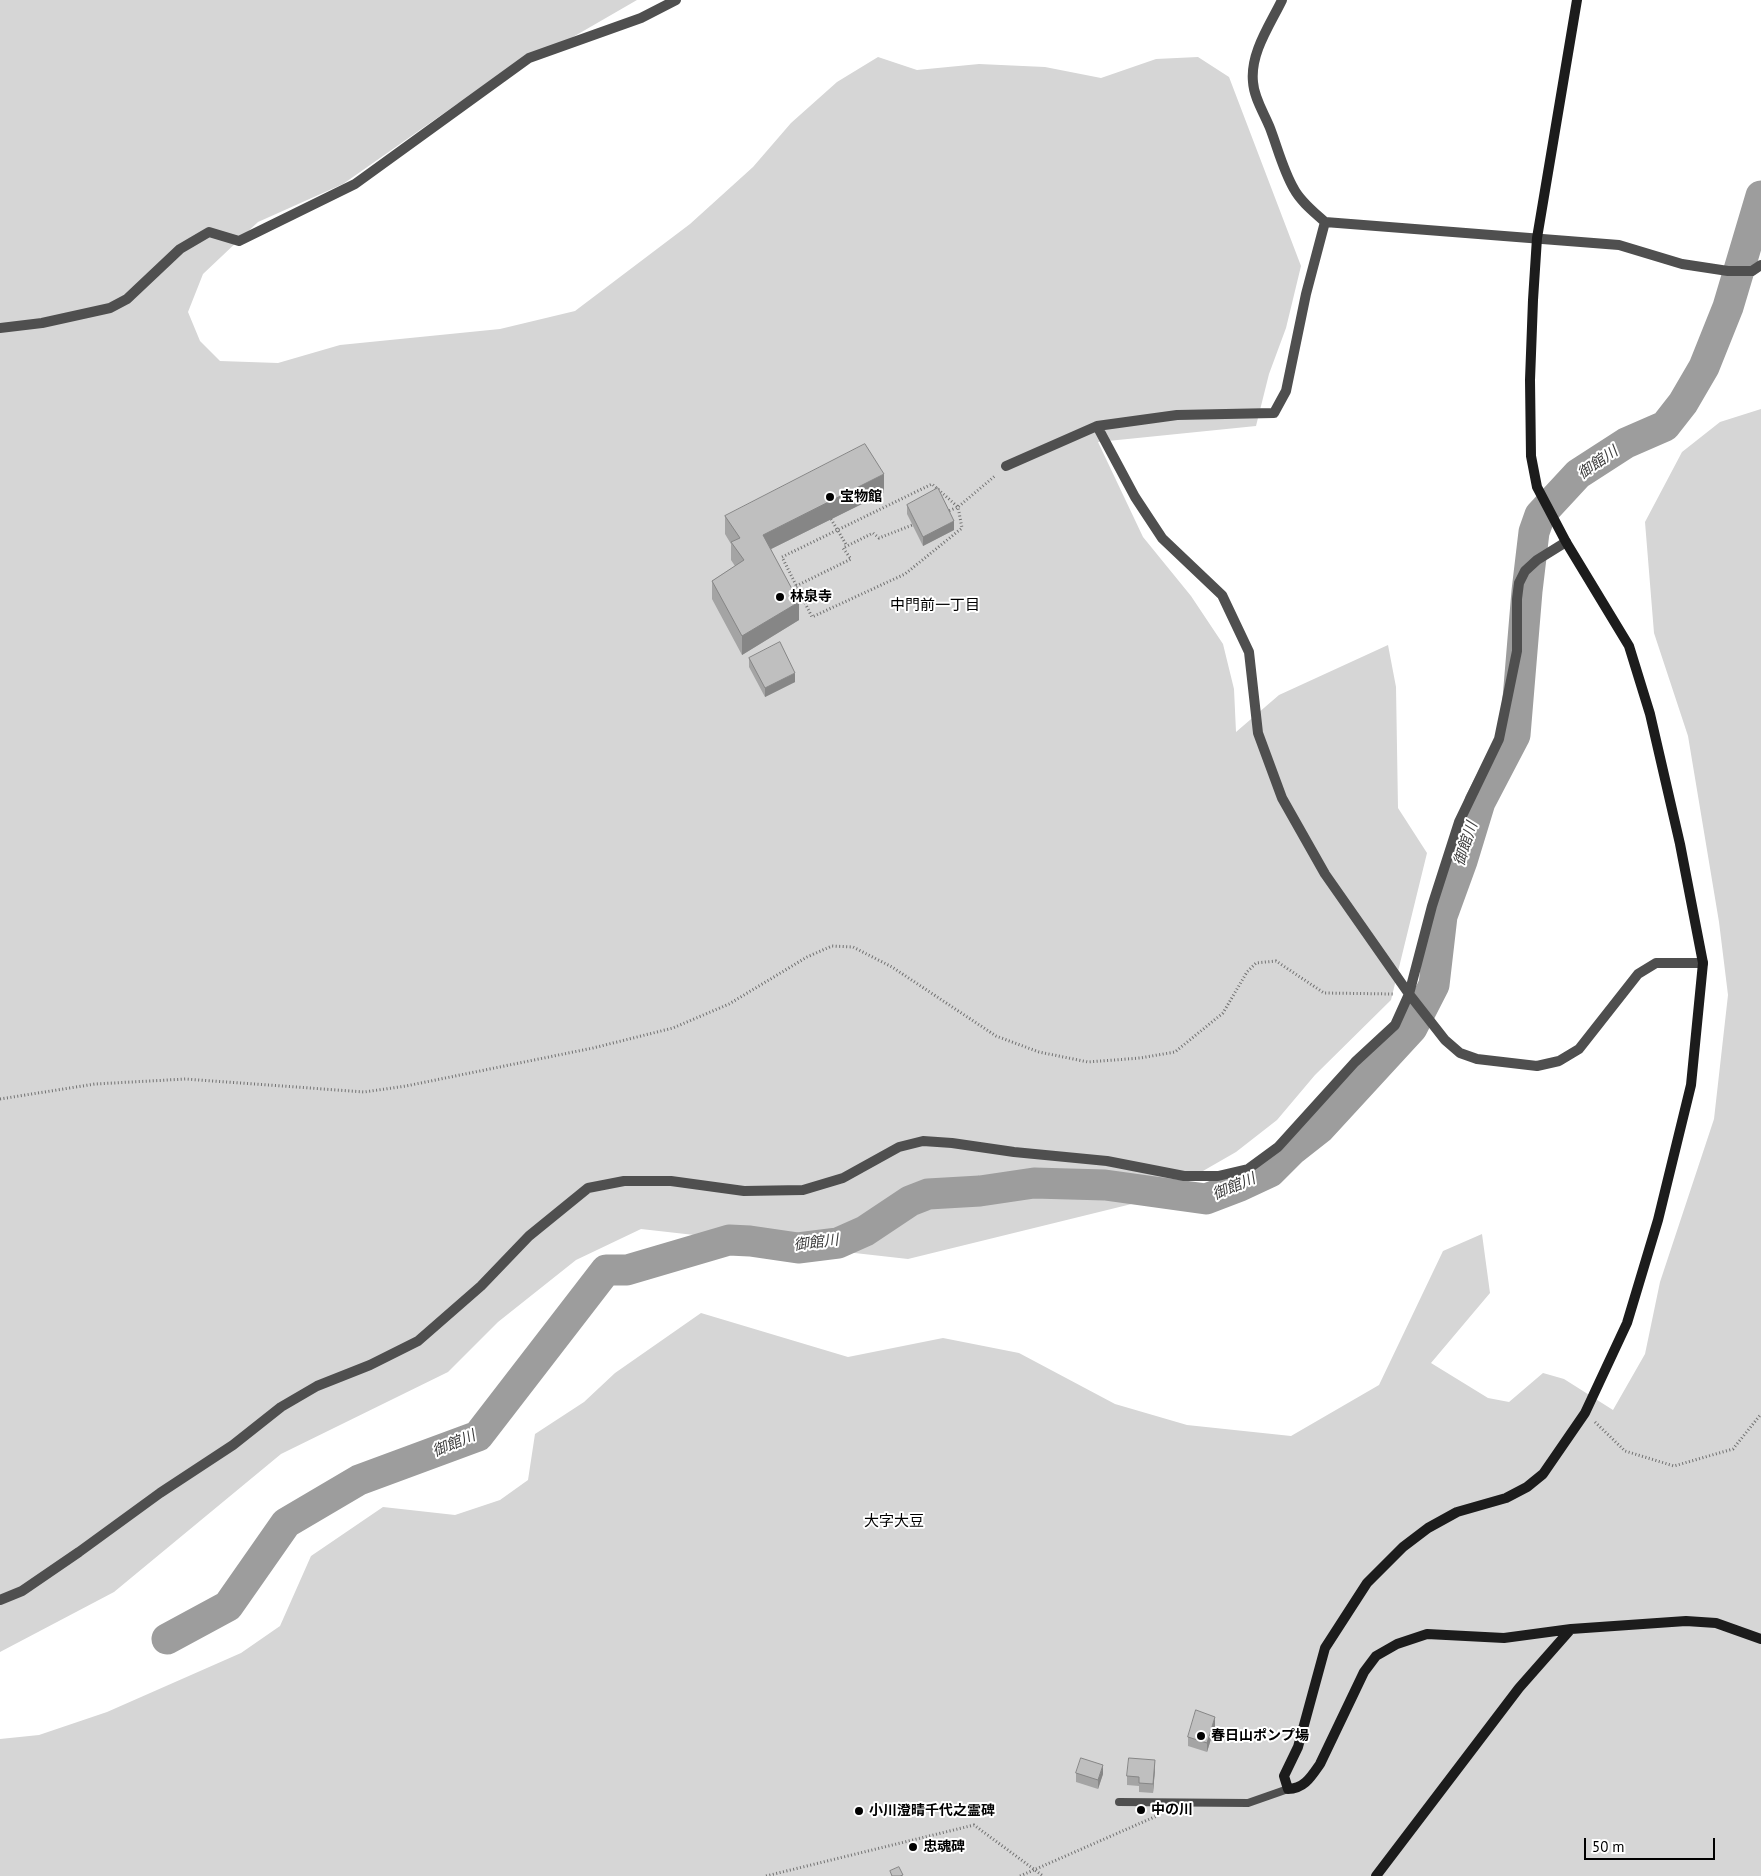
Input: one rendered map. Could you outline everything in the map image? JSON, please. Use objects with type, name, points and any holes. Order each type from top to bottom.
[{"type":"main road","points":[[1577,0],[1538,238],[1533,300],[1530,380],[1531,456],[1537,487],[1566,542],[1629,646],[1650,714],[1680,844],[1703,963],[1692,1085],[1658,1220],[1627,1323],[1585,1413],[1543,1474],[1527,1487],[1506,1498],[1457,1512],[1428,1528],[1403,1546],[1367,1582],[1324,1648],[1298,1747],[1284,1776],[1288,1790],[1296,1789],[1306,1783],[1320,1764],[1364,1672],[1376,1656],[1390,1648],[1428,1634],[1504,1638],[1571,1629],[1686,1621],[1716,1624],[1761,1639]]},
{"type":"main road","points":[[1376,1876],[1519,1688],[1571,1629]]},
{"type":"street","points":[[0,328],[42,323],[110,308],[127,299],[180,249],[209,232],[239,241],[354,184],[529,58],[641,18],[676,0]]},
{"type":"street","points":[[1282,0],[1256,53],[1253,82],[1257,100],[1294,190],[1325,222],[1620,245],[1682,264],[1728,271],[1756,268]]},
{"type":"street","points":[[1006,466],[1097,426],[1177,415],[1274,413],[1286,391],[1306,294],[1325,222]]},
{"type":"street","points":[[1097,426],[1135,497],[1162,538],[1222,595],[1249,652],[1258,733],[1282,798],[1325,874],[1439,1033],[1460,1053],[1477,1059],[1537,1066],[1559,1061],[1579,1050],[1638,974],[1656,963],[1703,963]]},
{"type":"street","points":[[0,1600],[22,1591],[79,1552],[160,1493],[233,1445],[282,1407],[317,1386],[370,1365],[418,1341],[481,1286],[529,1236],[588,1188],[624,1181],[671,1181],[744,1191],[803,1190],[843,1178],[900,1147],[923,1141],[1107,1161],[1184,1176],[1218,1176],[1248,1169],[1278,1147],[1355,1062],[1395,1025],[1410,994],[1432,906],[1459,822],[1500,739],[1517,651],[1517,599],[1519,583],[1525,571],[1537,560],[1566,542]]},
{"type":"lane","points":[[1119,1802],[1248,1803],[1288,1790]]},
{"type":"path","points":[[941,514],[958,507],[1006,466]]},
{"type":"path","points":[[932,484],[958,507],[962,528],[905,574],[812,617],[782,557],[932,484]]},
{"type":"path","points":[[831,519],[847,546]]},
{"type":"path","points":[[796,586],[851,559],[843,548],[873,533],[879,538],[923,521]]},
{"type":"path","points":[[0,1099],[96,1084],[186,1079],[364,1092],[406,1086],[593,1048],[673,1028],[729,1004],[807,957],[832,946],[853,947],[892,968],[996,1036],[1038,1052],[1088,1062],[1140,1058],[1175,1052],[1223,1013],[1247,972],[1256,963],[1276,961],[1324,993],[1410,994]]},
{"type":"path","points":[[1585,1413],[1625,1451],[1674,1466],[1733,1449],[1761,1414]]},
{"type":"path","points":[[1020,1876],[1159,1815]]},
{"type":"path","points":[[766,1876],[974,1824],[1043,1876]]},
{"type":"shaded area","points":[[0,0],[637,0],[457,104],[343,184],[258,222],[203,274],[188,312],[200,341],[220,361],[278,363],[340,345],[500,329],[575,311],[690,224],[753,167],[791,123],[837,82],[878,57],[917,70],[979,64],[1045,67],[1101,78],[1156,59],[1198,57],[1229,77],[1301,266],[1286,328],[1269,374],[1256,426],[1098,442],[1143,537],[1191,596],[1223,644],[1234,689],[1236,732],[1279,695],[1388,645],[1396,687],[1398,808],[1427,853],[1391,1000],[1315,1075],[1277,1120],[1236,1152],[1156,1198],[908,1259],[641,1229],[576,1260],[498,1322],[448,1372],[281,1454],[114,1592],[0,1652]]},
{"type":"shaded area","points":[[1761,409],[1761,1876],[0,1876],[0,1739],[39,1735],[107,1712],[241,1653],[280,1626],[311,1556],[383,1507],[455,1515],[500,1500],[528,1480],[535,1434],[584,1402],[615,1373],[701,1313],[848,1357],[943,1338],[1019,1353],[1115,1404],[1187,1425],[1291,1436],[1379,1385],[1443,1251],[1482,1234],[1490,1293],[1431,1363],[1488,1398],[1509,1402],[1543,1373],[1564,1379],[1613,1410],[1645,1354],[1660,1282],[1714,1119],[1728,995],[1719,922],[1688,736],[1654,633],[1645,522],[1682,452],[1720,422]]},
{"type":"building","points":[[865,444],[884,474],[763,535],[799,602],[742,636],[712,581],[744,560],[731,542],[740,538],[725,516]]},
{"type":"building","points":[[938,488],[954,521],[923,537],[907,505]]},
{"type":"building","points":[[780,642],[795,673],[765,688],[749,658]]},
{"type":"building","points":[[1196,1710],[1215,1717],[1207,1743],[1188,1737]]},
{"type":"building","points":[[1081,1758],[1103,1765],[1098,1780],[1076,1773]]},
{"type":"building","points":[[1129,1758],[1155,1760],[1153,1784],[1139,1783],[1139,1777],[1127,1776]]},
{"type":"building","points":[[899,1867],[903,1875],[892,1876],[890,1871]]},
{"type":"waterway","name":"御館川","points":[[167,1639],[228,1606],[286,1523],[359,1480],[478,1436],[606,1270],[627,1270],[729,1240],[798,1248],[838,1243],[865,1231],[910,1201],[928,1194],[980,1191],[1034,1183],[1105,1185],[1206,1199],[1270,1172],[1292,1150],[1320,1128],[1412,1028],[1434,985],[1442,916],[1462,861],[1480,802],[1515,735],[1527,591],[1534,532],[1540,515],[1578,474],[1626,443],[1665,426],[1683,403],[1704,367],[1728,307],[1761,196]]},
{"type":"place","name":"宝物館","points":[[830,497]]},
{"type":"place","name":"林泉寺","points":[[780,597]]},
{"type":"place","name":"春日山ポンプ場","points":[[1201,1736]]},
{"type":"place","name":"中の川","points":[[1141,1810]]},
{"type":"place","name":"小川澄晴千代之霊碑","points":[[859,1811]]},
{"type":"place","name":"忠魂碑","points":[[913,1847]]},
{"type":"district","name":"中門前一丁目","points":[[935,606]]},
{"type":"district","name":"大字大豆","points":[[894,1522]]}]
